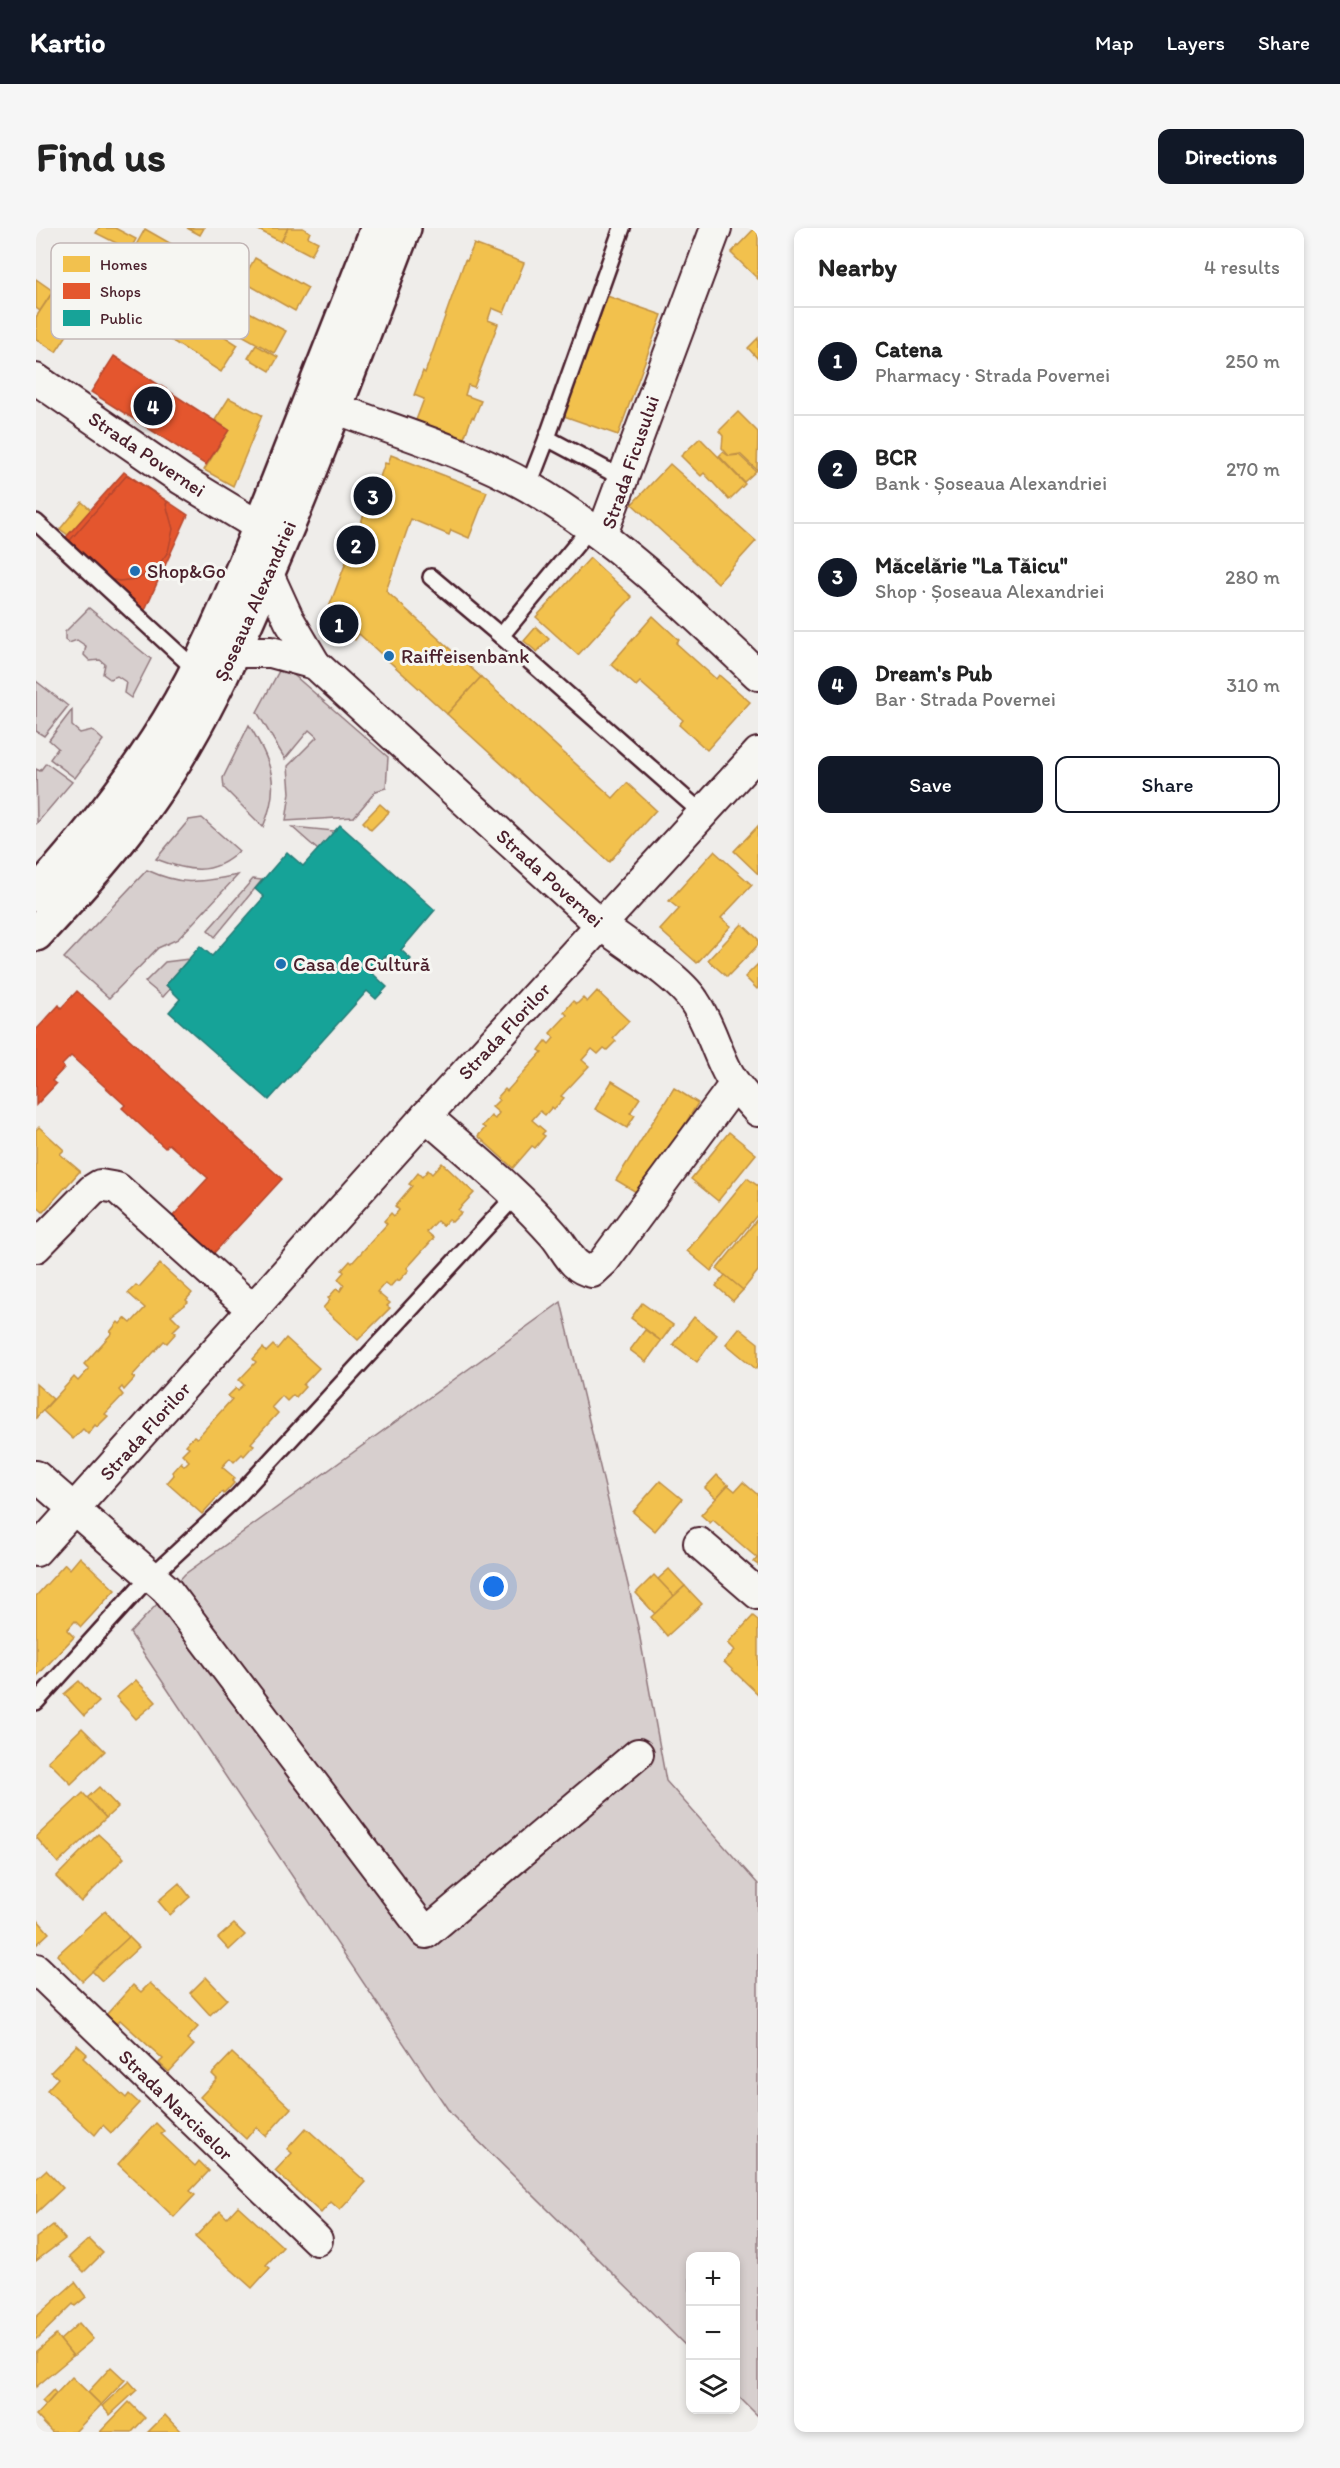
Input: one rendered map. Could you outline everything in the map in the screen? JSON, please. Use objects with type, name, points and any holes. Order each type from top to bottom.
[{"type":"highway","name":"Șoseaua Alexandriei","points":[[39,886],[90,833],[131,778],[180,702],[226,608],[260,527],[378,228]]},
{"type":"highway","name":"Șoseaua Alexandriei","points":[[36,934],[125,833],[151,798],[206,707],[291,523],[404,228]]},
{"type":"street","name":"Strada Ficusului","points":[[716,228],[622,478],[596,530],[758,675]]},
{"type":"street","name":"Strada Povernei","points":[[36,379],[181,479],[260,527]]},
{"type":"street","points":[[334,408],[470,457],[528,487],[596,530]]},
{"type":"street","points":[[267,574],[298,637],[315,664]]},
{"type":"street","points":[[233,652],[271,652],[315,664]]},
{"type":"street","name":"Strada Povernei","points":[[315,664],[601,926],[653,964],[692,998],[705,1018],[735,1084],[758,1111]]},
{"type":"street","name":"Strada Florilor","points":[[36,1551],[426,1116],[758,753]]},
{"type":"street","points":[[426,1116],[516,1195],[555,1236],[574,1264],[582,1270],[592,1272],[604,1261],[735,1084]]},
{"type":"street","points":[[36,1247],[92,1190],[100,1185],[117,1188],[253,1310]]},
{"type":"street","points":[[36,1476],[166,1589],[426,1933],[638,1754]]},
{"type":"street","points":[[699,1543],[758,1594]]},
{"type":"street","name":"Strada Narciselor","points":[[36,1969],[317,2240]]},
{"type":"lane","points":[[528,487],[622,228]]},
{"type":"lane","points":[[547,438],[622,478]]},
{"type":"lane","points":[[36,522],[196,670]]},
{"type":"lane","points":[[501,636],[596,530]]},
{"type":"lane","points":[[431,576],[703,814]]},
{"type":"lane","points":[[36,1702],[152,1575],[238,1497],[516,1195]]},
{"type":"shaded area","points":[[89,608],[151,659],[131,698],[124,693],[126,682],[117,676],[110,679],[103,674],[105,664],[100,660],[90,661],[84,655],[86,646],[77,640],[69,643],[65,640],[65,632]]},
{"type":"shaded area","points":[[288,670],[388,757],[386,788],[376,791],[354,817],[286,821],[290,793],[288,766],[317,737],[309,730],[285,759],[257,712],[279,671]]},
{"type":"shaded area","points":[[36,681],[68,706],[44,736],[36,731]]},
{"type":"shaded area","points":[[72,710],[72,726],[80,733],[92,730],[103,740],[75,778],[50,759],[58,748],[49,740]]},
{"type":"shaded area","points":[[249,725],[268,763],[273,786],[269,812],[263,827],[224,788],[223,778]]},
{"type":"shaded area","points":[[46,763],[72,782],[37,823],[36,769],[40,771]]},
{"type":"shaded area","points":[[202,818],[239,851],[219,865],[199,869],[189,869],[156,859],[189,820]]},
{"type":"shaded area","points":[[292,827],[335,831],[318,850]]},
{"type":"shaded area","points":[[147,870],[171,879],[192,882],[238,875],[178,939],[158,948],[109,998],[64,958]]},
{"type":"shaded area","points":[[253,879],[262,880],[215,937],[208,930]]},
{"type":"shaded area","points":[[189,959],[166,985],[170,989],[163,997],[145,982],[165,962]]},
{"type":"shaded area","points":[[561,1302],[638,1627],[666,1781],[758,1884],[758,2416],[740,2398],[740,2252],[686,2252],[686,2346],[451,2114],[130,1633],[185,1574]]},
{"type":"building: Homes","points":[[99,228],[115,228],[136,239],[134,243],[116,243],[96,233]]},
{"type":"building: Homes","points":[[187,228],[204,228],[200,235]]},
{"type":"building: Homes","points":[[255,228],[288,228],[281,242]]},
{"type":"building: Homes","points":[[288,228],[303,228],[310,232],[308,237],[318,242],[311,255],[282,240]]},
{"type":"building: Homes","points":[[755,228],[758,228],[758,279],[731,253]]},
{"type":"building: Homes","points":[[145,229],[170,243],[137,243]]},
{"type":"building: Homes","points":[[474,244],[524,263],[504,313],[492,308],[488,320],[498,324],[474,387],[468,385],[465,395],[481,401],[461,446],[413,428],[424,399],[414,395],[423,371],[425,373],[465,260],[467,261]]},
{"type":"building: Homes","points":[[255,258],[308,288],[295,311],[249,285],[249,269]]},
{"type":"building: Homes","points":[[36,279],[51,290],[51,294],[40,311],[36,308]]},
{"type":"building: Homes","points":[[51,295],[51,339],[64,339],[56,352],[36,339],[36,317]]},
{"type":"building: Homes","points":[[607,296],[662,315],[618,435],[564,416]]},
{"type":"building: Homes","points":[[249,312],[286,331],[274,353],[249,339]]},
{"type":"building: Homes","points":[[758,338],[758,359],[748,348]]},
{"type":"building: Homes","points":[[176,339],[229,339],[238,345],[221,372],[174,342]]},
{"type":"building: Homes","points":[[256,345],[278,357],[270,371],[248,358]]},
{"type":"building: Homes","points":[[229,398],[262,415],[233,486],[204,470],[229,430],[215,420]]},
{"type":"building: Homes","points":[[738,412],[758,432],[757,470],[740,454],[729,456],[722,448],[723,436],[719,431]]},
{"type":"building: Homes","points":[[700,438],[745,484],[729,500],[704,473],[701,476],[681,456]]},
{"type":"building: Homes","points":[[723,452],[729,456],[739,455],[756,471],[744,482],[719,456]]},
{"type":"building: Homes","points":[[391,455],[487,492],[469,538],[451,530],[449,535],[411,519],[386,591],[481,677],[447,714],[359,634],[355,640],[325,618],[378,477],[385,463],[388,464]]},
{"type":"building: Homes","points":[[670,464],[756,541],[718,583],[632,504]]},
{"type":"building: Homes","points":[[82,502],[91,510],[68,535],[60,529]]},
{"type":"building: Homes","points":[[590,558],[632,597],[578,655],[536,617]]},
{"type":"building: Homes","points":[[653,616],[679,640],[676,643],[716,679],[719,675],[750,702],[707,750],[679,725],[683,720],[640,682],[636,686],[611,664]]},
{"type":"building: Homes","points":[[536,627],[549,639],[537,652],[524,641]]},
{"type":"building: Homes","points":[[481,677],[613,798],[627,783],[656,810],[609,862],[447,714]]},
{"type":"building: Homes","points":[[380,804],[389,812],[371,830],[363,822]]},
{"type":"building: Homes","points":[[758,826],[757,849],[758,874],[734,851]]},
{"type":"building: Homes","points":[[714,851],[752,885],[721,918],[731,926],[697,963],[660,930],[679,909],[669,901]]},
{"type":"building: Homes","points":[[742,924],[758,939],[758,945],[727,977],[708,960]]},
{"type":"building: Homes","points":[[758,964],[758,988],[757,989],[745,977]]},
{"type":"building: Homes","points":[[597,991],[629,1021],[613,1038],[616,1041],[607,1050],[604,1048],[598,1054],[592,1049],[582,1060],[589,1066],[561,1096],[564,1098],[554,1109],[552,1107],[545,1115],[540,1111],[532,1120],[545,1131],[542,1134],[545,1136],[535,1148],[532,1146],[513,1168],[478,1136],[485,1128],[482,1126],[491,1116],[495,1119],[499,1113],[492,1107],[499,1100],[497,1098],[505,1089],[507,1091],[542,1052],[539,1050],[546,1041],[549,1044],[554,1038],[550,1033],[567,1015],[564,1012],[573,1001],[577,1004],[583,998],[587,1002]]},
{"type":"building: Homes","points":[[612,1081],[640,1098],[630,1113],[635,1115],[627,1128],[595,1109]]},
{"type":"building: Homes","points":[[674,1088],[698,1103],[641,1195],[616,1180]]},
{"type":"building: Homes","points":[[39,1127],[64,1150],[60,1154],[80,1171],[43,1212],[36,1206],[36,1130]]},
{"type":"building: Homes","points":[[729,1132],[756,1154],[718,1201],[691,1179]]},
{"type":"building: Homes","points":[[442,1163],[474,1193],[458,1210],[461,1213],[452,1222],[449,1220],[443,1226],[437,1221],[427,1232],[434,1238],[407,1268],[409,1270],[399,1281],[397,1279],[390,1287],[385,1283],[377,1292],[390,1303],[387,1306],[390,1308],[358,1340],[323,1308],[337,1288],[340,1291],[344,1285],[338,1279],[344,1272],[342,1270],[350,1261],[352,1263],[387,1224],[384,1221],[391,1213],[394,1216],[399,1210],[395,1206],[412,1186],[409,1184],[418,1173],[422,1177],[428,1170],[432,1174]]},
{"type":"building: Homes","points":[[747,1178],[758,1186],[758,1214],[711,1271],[687,1251]]},
{"type":"building: Homes","points":[[758,1218],[758,1271],[743,1290],[717,1269]]},
{"type":"building: Homes","points":[[160,1264],[192,1293],[186,1300],[188,1302],[171,1315],[180,1324],[173,1331],[176,1333],[167,1343],[164,1341],[132,1376],[135,1378],[124,1390],[122,1387],[119,1390],[123,1395],[105,1414],[108,1416],[97,1427],[95,1425],[88,1434],[83,1429],[73,1439],[43,1411],[74,1377],[78,1381],[89,1369],[84,1364],[112,1333],[110,1332],[118,1322],[120,1324],[125,1318],[131,1323],[145,1308],[128,1293],[136,1285],[139,1287]]},
{"type":"building: Homes","points":[[725,1275],[743,1290],[733,1301],[716,1286]]},
{"type":"building: Homes","points":[[642,1303],[673,1325],[661,1341],[631,1318]]},
{"type":"building: Homes","points":[[694,1317],[717,1335],[697,1362],[673,1344]]},
{"type":"building: Homes","points":[[739,1328],[758,1343],[756,1369],[726,1344]]},
{"type":"building: Homes","points":[[645,1330],[661,1341],[646,1362],[630,1350]]},
{"type":"building: Homes","points":[[286,1338],[319,1368],[303,1385],[305,1387],[296,1397],[293,1395],[287,1401],[282,1396],[272,1407],[278,1413],[251,1443],[254,1445],[244,1456],[242,1454],[234,1462],[230,1458],[222,1467],[235,1478],[232,1481],[234,1483],[224,1494],[222,1492],[202,1514],[167,1483],[174,1475],[172,1472],[181,1462],[184,1466],[189,1461],[182,1454],[189,1447],[186,1445],[194,1436],[197,1438],[232,1399],[228,1396],[236,1388],[238,1390],[244,1385],[239,1380],[256,1362],[253,1359],[263,1348],[266,1352],[273,1345],[277,1349]]},
{"type":"building: Homes","points":[[36,1384],[53,1399],[36,1418]]},
{"type":"building: Homes","points":[[717,1475],[728,1485],[716,1498],[705,1488]]},
{"type":"building: Homes","points":[[660,1481],[682,1499],[655,1531],[633,1512]]},
{"type":"building: Homes","points":[[743,1482],[758,1495],[758,1565],[754,1562],[757,1558],[713,1520],[710,1523],[701,1515],[728,1485],[735,1491]]},
{"type":"building: Homes","points":[[80,1557],[115,1590],[81,1627],[75,1621],[67,1630],[74,1637],[36,1677],[36,1596],[65,1564],[70,1569]]},
{"type":"building: Homes","points":[[669,1569],[685,1586],[674,1596],[658,1579]]},
{"type":"building: Homes","points":[[654,1575],[674,1596],[655,1614],[636,1593]]},
{"type":"building: Homes","points":[[685,1586],[702,1604],[667,1636],[651,1617]]},
{"type":"building: Homes","points":[[753,1616],[758,1620],[758,1694],[724,1662],[735,1650],[728,1643]]},
{"type":"building: Homes","points":[[136,1680],[156,1702],[136,1719],[116,1697]]},
{"type":"building: Homes","points":[[79,1681],[99,1702],[84,1716],[64,1694]]},
{"type":"building: Homes","points":[[82,1728],[105,1751],[71,1784],[48,1761]]},
{"type":"building: Homes","points":[[99,1787],[118,1807],[106,1818],[87,1798]]},
{"type":"building: Homes","points":[[83,1793],[106,1818],[58,1863],[36,1837]]},
{"type":"building: Homes","points":[[98,1834],[124,1858],[81,1902],[56,1877]]},
{"type":"building: Homes","points":[[179,1883],[190,1897],[170,1915],[158,1901]]},
{"type":"building: Homes","points":[[105,1911],[129,1937],[82,1981],[57,1955]]},
{"type":"building: Homes","points":[[36,1918],[49,1933],[36,1945]]},
{"type":"building: Homes","points":[[234,1924],[245,1935],[229,1950],[218,1938]]},
{"type":"building: Homes","points":[[129,1937],[139,1947],[102,1981],[92,1971]]},
{"type":"building: Homes","points":[[206,1977],[227,1999],[210,2015],[190,1993]]},
{"type":"building: Homes","points":[[150,1983],[198,2027],[187,2039],[194,2045],[169,2072],[159,2063],[163,2059],[120,2020],[116,2024],[106,2015],[133,1985],[141,1992]]},
{"type":"building: Homes","points":[[77,2045],[87,2054],[83,2058],[126,2098],[129,2094],[139,2103],[111,2133],[103,2125],[95,2135],[47,2090],[58,2078],[51,2072]]},
{"type":"building: Homes","points":[[232,2053],[291,2108],[266,2136],[256,2127],[246,2139],[200,2097],[217,2079],[212,2074]]},
{"type":"building: Homes","points":[[156,2123],[164,2131],[161,2134],[195,2166],[199,2161],[209,2171],[190,2191],[195,2195],[174,2217],[118,2164]]},
{"type":"building: Homes","points":[[306,2128],[366,2182],[340,2210],[331,2202],[321,2213],[275,2171],[292,2153],[287,2149]]},
{"type":"building: Homes","points":[[46,2170],[63,2188],[36,2213],[36,2179]]},
{"type":"building: Homes","points":[[238,2206],[283,2247],[266,2265],[270,2268],[252,2288],[195,2237],[220,2211],[227,2218]]},
{"type":"building: Homes","points":[[53,2225],[65,2239],[36,2261],[36,2238]]},
{"type":"building: Homes","points":[[89,2239],[103,2253],[84,2272],[69,2257]]},
{"type":"building: Homes","points":[[75,2282],[86,2297],[75,2306],[73,2304],[36,2340],[36,2317]]},
{"type":"building: Homes","points":[[79,2323],[93,2339],[73,2356],[60,2340]]},
{"type":"building: Homes","points":[[56,2335],[73,2356],[36,2387],[36,2352]]},
{"type":"building: Homes","points":[[111,2367],[125,2380],[101,2405],[88,2392]]},
{"type":"building: Homes","points":[[72,2377],[101,2405],[75,2432],[52,2432],[36,2415]]},
{"type":"building: Homes","points":[[129,2381],[137,2390],[110,2415],[102,2406]]},
{"type":"building: Homes","points":[[53,2390],[56,2393],[46,2405],[42,2401]]},
{"type":"building: Homes","points":[[129,2402],[145,2418],[132,2432],[100,2432]]},
{"type":"building: Homes","points":[[165,2415],[181,2432],[148,2432]]},
{"type":"building: Shops","points":[[114,356],[229,430],[206,465],[91,392]]},
{"type":"building: Shops","points":[[124,472],[188,515],[143,614],[61,543]]},
{"type":"building: Shops","points":[[127,475],[168,502],[166,504],[173,529],[168,552],[155,570],[137,579],[119,581],[104,578],[65,546]]},
{"type":"building: Shops","points":[[77,991],[282,1179],[213,1254],[172,1217],[208,1178],[169,1144],[165,1148],[122,1108],[125,1105],[71,1056],[52,1081],[56,1084],[36,1105],[36,1030],[59,1005],[61,1008]]},
{"type":"building: Public","name":"Casa de Cultură","points":[[340,825],[435,910],[401,950],[411,959],[401,970],[385,956],[371,972],[387,987],[376,999],[367,991],[269,1100],[169,1012],[180,999],[166,985],[200,946],[212,956],[264,897],[255,889],[287,852],[303,866]]},
{"type":"place","name":"Dream's Pub","points":[[153,406]]},
{"type":"place","name":"Măcelărie \"La Tăicu\"","points":[[373,496]]},
{"type":"place","name":"BCR","points":[[356,545]]},
{"type":"place","name":"Shop&Go","points":[[135,571]]},
{"type":"place","name":"Catena","points":[[339,624]]},
{"type":"place","name":"Raiffeisenbank","points":[[389,656]]},
{"type":"place","name":"Casa de Cultură","points":[[281,964]]}]
